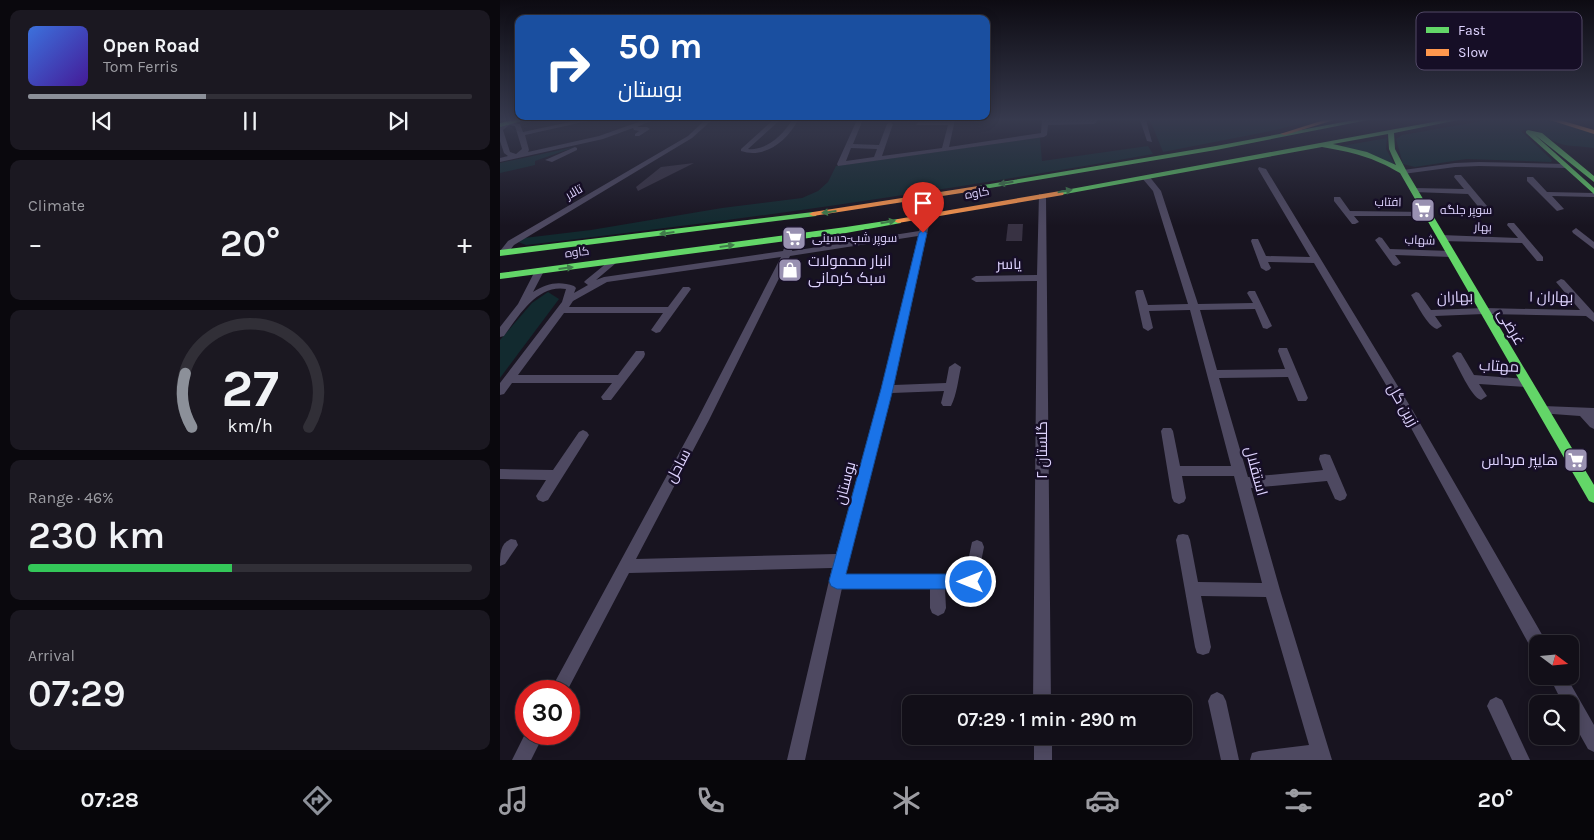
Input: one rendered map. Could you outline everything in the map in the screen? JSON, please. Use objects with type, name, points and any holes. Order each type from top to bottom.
[{"type":"main road","name":"کاوه","points":[[501,253],[843,210],[1161,155]]},
{"type":"main road","name":"کاوه","points":[[500,276],[792,237],[927,216],[1267,155]]},
{"type":"main road","points":[[1373,155],[1403,172]]},
{"type":"main road","name":"غرضی","points":[[1395,155],[1427,214],[1594,497]]},
{"type":"main road","points":[[1554,155],[1594,194]]},
{"type":"main road","points":[[1565,155],[1594,180]]},
{"type":"main road","points":[[1565,166],[1578,167]]},
{"type":"street","points":[[513,155],[517,157]]},
{"type":"street","points":[[500,160],[524,155]]},
{"type":"street","points":[[549,160],[560,155]]},
{"type":"street","name":"تالار","points":[[501,253],[511,242],[659,155]]},
{"type":"street","points":[[844,155],[841,164],[900,155]]},
{"type":"street","points":[[1403,172],[1455,165],[1479,164],[1565,166]]},
{"type":"street","name":"زرین گل","points":[[1262,169],[1409,414],[1533,635]]},
{"type":"street","points":[[1458,177],[1484,208]]},
{"type":"street","name":"استقلال","points":[[1146,178],[1156,191],[1194,307],[1272,590],[1322,757]]},
{"type":"street","points":[[1530,178],[1560,209]]},
{"type":"street","points":[[1414,190],[1471,192]]},
{"type":"street","points":[[1544,194],[1594,194]]},
{"type":"street","name":"گلستان ۲","points":[[1042,196],[1042,695]]},
{"type":"street","points":[[1337,199],[1355,222]]},
{"type":"street","name":"افتاب","points":[[1348,213],[1427,214]]},
{"type":"street","name":"بوستان","points":[[796,760],[841,561],[887,389],[927,216]]},
{"type":"street","points":[[1511,225],[1540,259]]},
{"type":"street","points":[[1576,231],[1594,246]]},
{"type":"street","points":[[563,306],[604,280],[923,233]]},
{"type":"street","name":"ساحل","points":[[564,680],[703,420],[787,254],[792,237]]},
{"type":"street","name":"بهار","points":[[1441,238],[1525,241]]},
{"type":"street","points":[[1378,240],[1396,263]]},
{"type":"street","points":[[1255,241],[1266,268]]},
{"type":"street","name":"شهاب","points":[[1388,252],[1451,254]]},
{"type":"street","points":[[1262,259],[1317,260]]},
{"type":"street","points":[[563,306],[614,262]]},
{"type":"street","points":[[500,334],[522,305],[539,271]]},
{"type":"street","name":"یاسر","points":[[976,279],[1042,278]]},
{"type":"street","points":[[1561,282],[1591,316]]},
{"type":"street","points":[[500,391],[563,306],[571,288],[561,284],[543,288],[522,305]]},
{"type":"street","points":[[656,330],[686,289]]},
{"type":"street","points":[[1140,292],[1148,328]]},
{"type":"street","points":[[1252,293],[1267,326]]},
{"type":"street","points":[[1416,295],[1437,326]]},
{"type":"street","points":[[563,306],[670,310]]},
{"type":"street","points":[[1143,308],[1259,306]]},
{"type":"street","name":"بهاران","points":[[1427,313],[1484,311]]},
{"type":"street","name":"بهاران ۱","points":[[1484,311],[1591,316]]},
{"type":"street","points":[[1283,352],[1302,398]]},
{"type":"street","points":[[606,397],[640,354]]},
{"type":"street","points":[[1457,356],[1481,396]]},
{"type":"street","points":[[947,403],[955,367]]},
{"type":"street","points":[[1212,374],[1292,373]]},
{"type":"street","points":[[509,379],[621,379]]},
{"type":"street","name":"مهتاب","points":[[1470,379],[1526,383]]},
{"type":"street","points":[[887,389],[951,387]]},
{"type":"street","points":[[1543,410],[1589,412],[1594,424]]},
{"type":"street","points":[[1167,431],[1179,498]]},
{"type":"street","points":[[543,496],[583,435]]},
{"type":"street","points":[[1325,459],[1340,495]]},
{"type":"street","points":[[1174,471],[1241,477],[1332,475]]},
{"type":"street","points":[[500,474],[556,475]]},
{"type":"street","points":[[1183,540],[1203,647]]},
{"type":"street","points":[[500,559],[512,544]]},
{"type":"street","points":[[837,581],[971,582],[977,547]]},
{"type":"street","points":[[624,566],[841,561]]},
{"type":"street","points":[[937,582],[938,608]]},
{"type":"street","points":[[1192,590],[1272,590]]},
{"type":"street","points":[[1562,685],[1594,743]]},
{"type":"street","points":[[1218,701],[1230,760]]},
{"type":"street","points":[[1496,706],[1521,760]]},
{"type":"street","points":[[521,760],[529,745]]},
{"type":"street","points":[[1042,745],[1043,760]]},
{"type":"street","points":[[1259,760],[1322,757]]},
{"type":"green space","points":[[535,155],[551,155],[535,161],[535,165],[500,173],[500,163]]},
{"type":"green space","points":[[911,155],[1042,155],[1042,161],[1081,155],[1144,155],[919,193],[683,226],[526,245],[518,242],[524,238],[591,230],[722,208],[802,198],[818,191],[828,182],[836,166]]},
{"type":"green space","points":[[1368,155],[1390,155],[1395,165]]},
{"type":"green space","points":[[1401,155],[1547,155],[1552,160],[1551,162],[1466,159],[1415,167],[1403,164]]},
{"type":"green space","points":[[548,292],[559,299],[500,378],[500,340],[532,303]]},
{"type":"building","points":[[694,163],[638,191],[636,187],[661,167]]},
{"type":"building","points":[[1008,224],[1023,224],[1022,241],[1006,241]]},
{"type":"traffic: fast","points":[[978,188],[1172,155]]},
{"type":"traffic: fast","points":[[1060,193],[1263,155]]},
{"type":"traffic: fast","points":[[1370,155],[1403,172]]},
{"type":"traffic: fast","points":[[1395,155],[1594,497]]},
{"type":"traffic: fast","points":[[1554,155],[1594,192]]},
{"type":"traffic: fast","points":[[1565,155],[1594,180]]},
{"type":"traffic: fast","points":[[500,253],[813,214]]},
{"type":"traffic: fast","points":[[500,276],[846,230],[898,221]]},
{"type":"traffic: slow","points":[[813,214],[978,188]]},
{"type":"traffic: slow","points":[[898,221],[1060,193]]},
{"type":"place","name":"سوپر جلگه","points":[[1423,210]]},
{"type":"place","name":"سوپر شب-حسینی","points":[[794,238]]},
{"type":"place","name":"انبار محمولات سبک کرمانی","points":[[790,270]]},
{"type":"place","name":"هایپر مرداس","points":[[1576,460]]},
{"type":"route","points":[[923,233],[887,389],[837,581],[971,582]]}]
